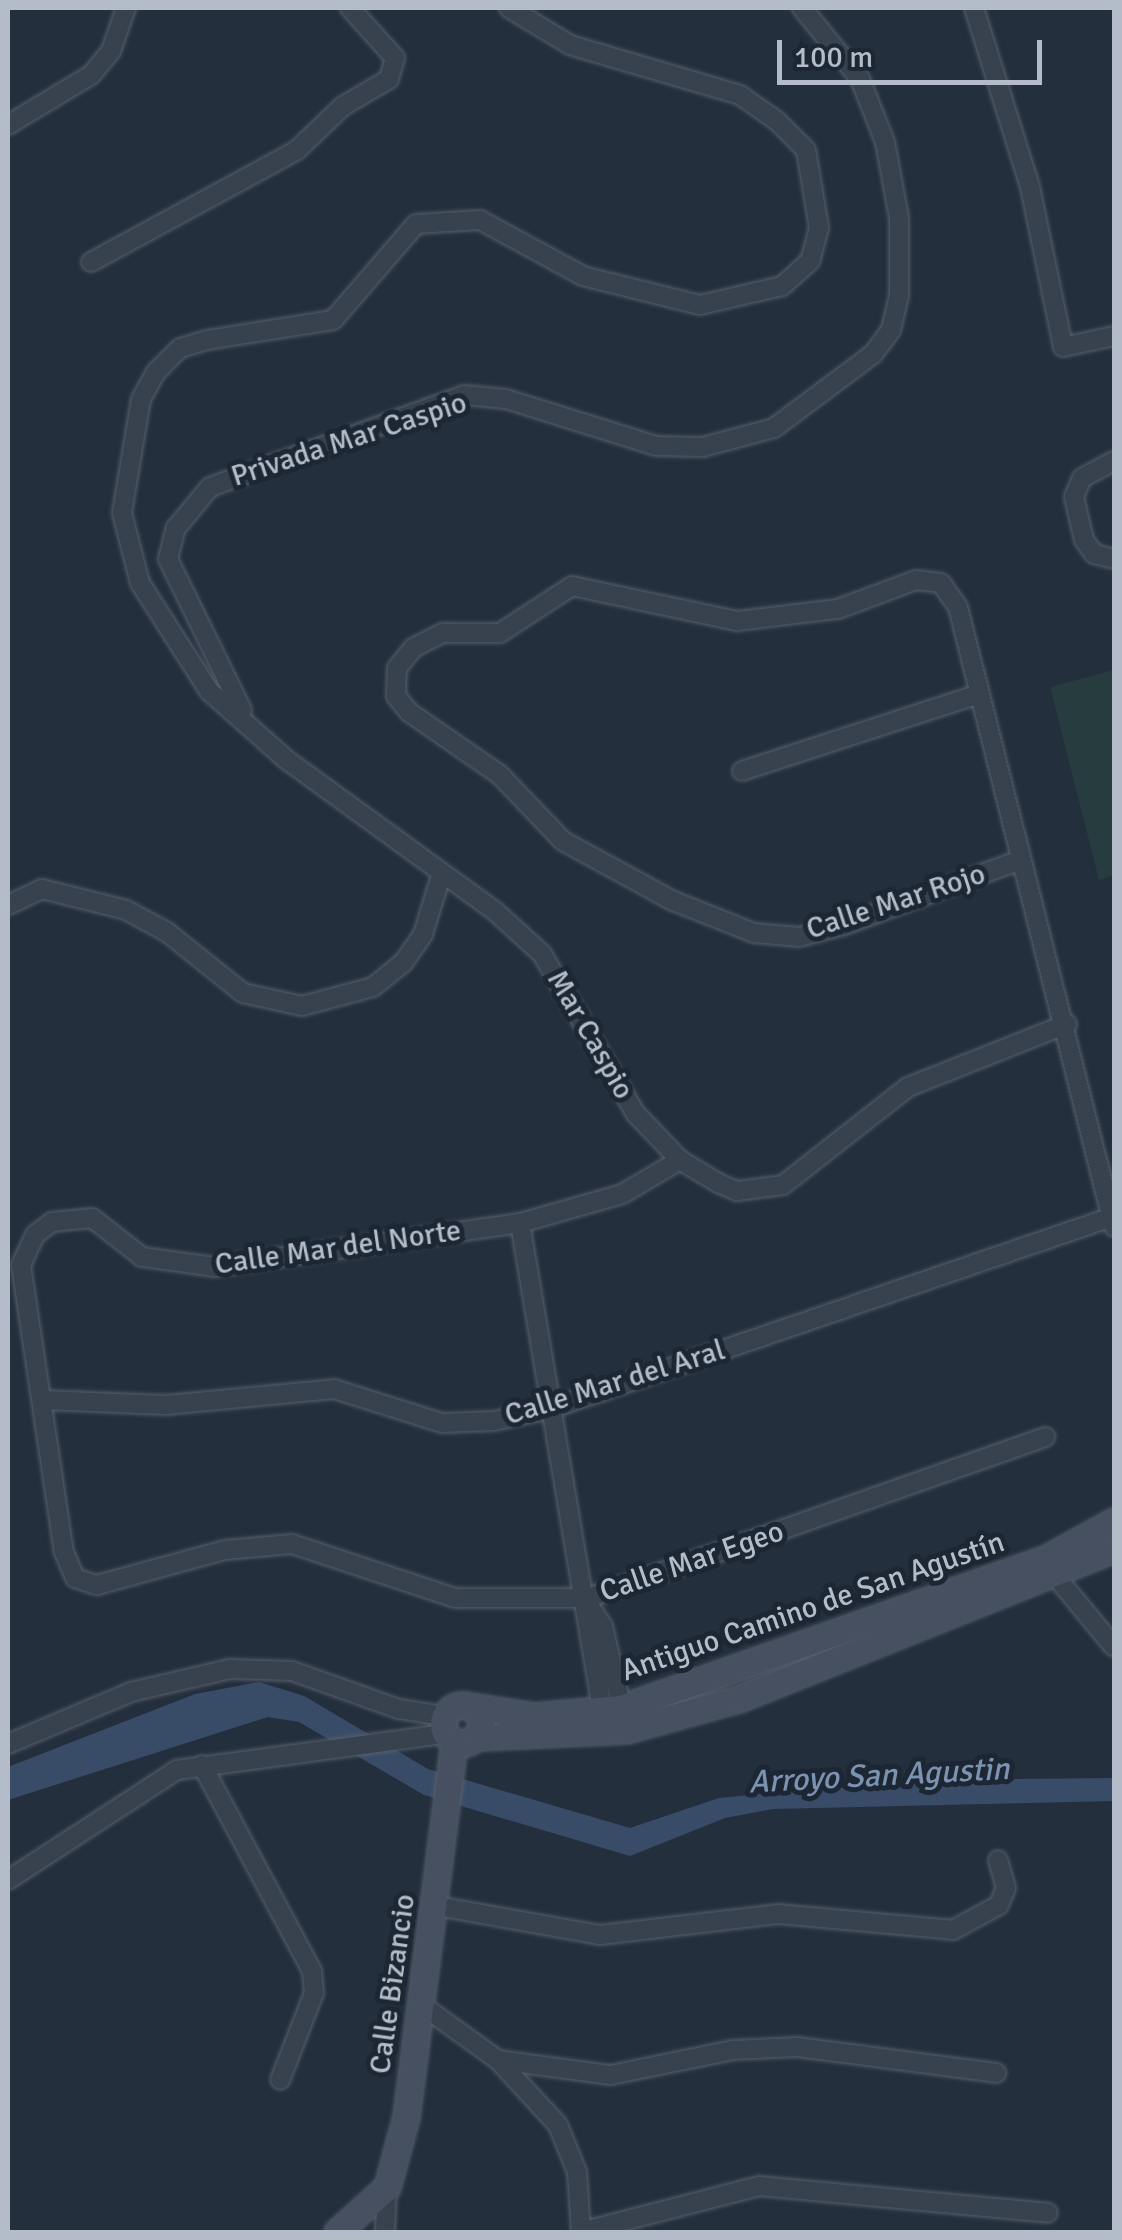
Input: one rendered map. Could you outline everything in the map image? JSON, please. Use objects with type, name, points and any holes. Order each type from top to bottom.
[{"type":"street","points":[[8,125],[91,75],[112,52],[126,8]]},
{"type":"street","points":[[91,262],[297,150],[343,106],[389,79],[395,58],[350,8]]},
{"type":"street","points":[[244,715],[209,691],[140,583],[126,542],[122,512],[141,399],[180,348],[333,320],[356,303],[394,241],[440,218],[497,227],[626,292],[700,305],[782,286],[810,260],[819,228],[806,150],[777,121],[740,95],[570,45],[509,8]]},
{"type":"street","name":"Privada Mar Caspio","points":[[244,715],[168,559],[176,528],[210,487],[464,396],[506,399],[656,446],[732,442],[774,428],[873,354],[891,330],[899,296],[899,218],[885,142],[860,79],[802,8]]},
{"type":"street","points":[[974,8],[1030,188],[1062,347],[1114,336]]},
{"type":"street","points":[[1114,460],[1082,478],[1074,497],[1084,540],[1094,554],[1114,559]]},
{"type":"street","name":"Calle Mar Rojo","points":[[976,695],[950,593],[941,583],[916,580],[838,610],[737,622],[572,586],[500,633],[443,634],[413,648],[397,668],[396,696],[500,775],[563,842],[673,901],[754,933],[814,933],[1020,860]]},
{"type":"street","points":[[742,771],[976,695],[1066,1024],[1113,1222]]},
{"type":"street","name":"Mar Caspio","points":[[244,715],[287,760],[542,954],[606,1070],[680,1160],[737,1191],[784,1185],[908,1088],[1066,1024]]},
{"type":"street","points":[[8,905],[42,890],[111,906],[167,932],[244,994],[302,1006],[372,987],[403,963],[423,934],[441,876]]},
{"type":"street","name":"Calle Mar del Norte","points":[[14,1264],[35,1234],[71,1216],[92,1218],[142,1256],[216,1267],[520,1223],[622,1194],[680,1160]]},
{"type":"street","name":"Calle Mar del Aral","points":[[44,1400],[166,1405],[334,1389],[462,1424],[550,1409],[1113,1222]]},
{"type":"street","points":[[520,1223],[550,1409],[589,1602],[603,1626],[614,1721]]},
{"type":"street","points":[[14,1264],[44,1400]]},
{"type":"street","name":"Calle Mar Egeo","points":[[44,1400],[64,1552],[75,1578],[98,1585],[225,1550],[282,1544],[455,1598],[589,1602],[1046,1437]]},
{"type":"street","name":"Antiguo Camino de San Agustín","points":[[614,1721],[1027,1566],[1114,1522]]},
{"type":"street","name":"Antiguo Camino de San Agustín","points":[[456,1727],[614,1721],[790,1682],[1056,1578],[1114,1549]]},
{"type":"street","points":[[1056,1578],[1114,1647]]},
{"type":"street","points":[[8,1744],[130,1692],[230,1669],[292,1670],[456,1727]]},
{"type":"street","points":[[8,1880],[153,1783],[202,1766],[272,1752],[388,1741],[456,1727]]},
{"type":"street","name":"Calle Bizancio","points":[[385,2232],[387,2188],[423,2006],[438,1906],[456,1727]]},
{"type":"street","points":[[202,1766],[312,1970],[314,1993],[280,2080]]},
{"type":"street","points":[[438,1906],[600,1935],[778,1914],[952,1930],[1000,1905],[1006,1888],[998,1860]]},
{"type":"street","points":[[423,2006],[498,2060],[538,2098],[570,2148],[581,2232],[759,2186],[1048,2213]]},
{"type":"street","points":[[498,2060],[611,2075],[734,2050],[797,2047],[996,2073]]},
{"type":"street","points":[[336,2232],[387,2188]]},
{"type":"green space","points":[[1114,670],[1114,875],[1099,880],[1050,687]]},
{"type":"water","points":[[259,1682],[304,1696],[428,1769],[630,1828],[719,1798],[913,1780],[1114,1778],[1114,1801],[773,1809],[725,1818],[630,1856],[424,1795],[299,1722],[268,1717],[8,1800],[8,1767],[195,1694]]},
{"type":"water label","name":"Arroyo San Agustin","points":[[879,1776]]}]
